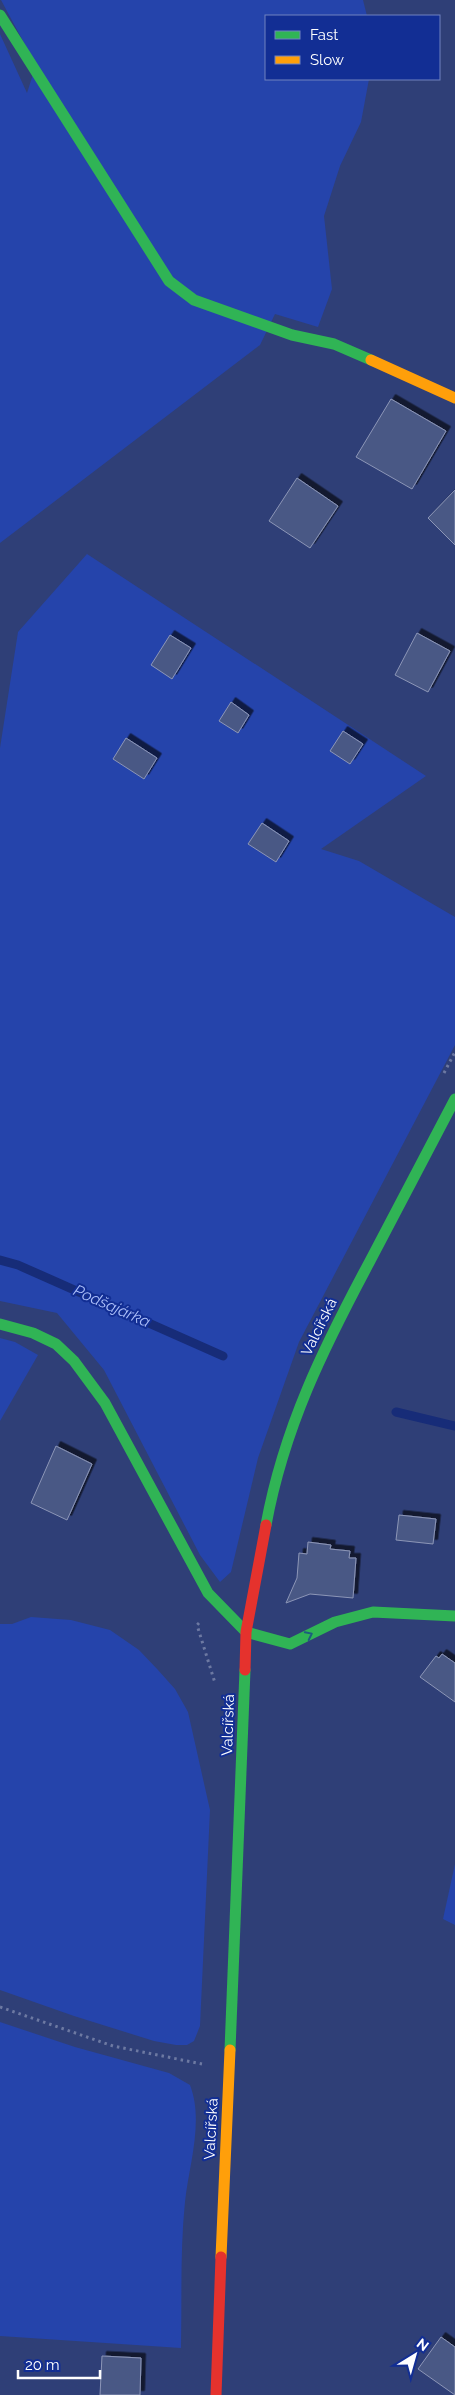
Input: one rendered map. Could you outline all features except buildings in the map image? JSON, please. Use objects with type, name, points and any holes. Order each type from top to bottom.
[{"type":"main road","points":[[0,15],[169,281],[194,300],[292,335],[334,344],[455,398]]},
{"type":"main road","name":"Valcířská","points":[[216,2395],[246,1632],[273,1485],[297,1413],[322,1352],[455,1099]]},
{"type":"main road","points":[[0,1324],[34,1333],[56,1344],[74,1361],[105,1403],[208,1593],[246,1632],[290,1644],[335,1622],[373,1612],[455,1616]]},
{"type":"path","points":[[0,2007],[113,2046],[230,2069]]},
{"type":"shaded area","points":[[1,0],[363,0],[367,15],[265,15],[265,80],[369,80],[361,122],[340,166],[324,216],[332,289],[318,327],[275,314],[260,345],[0,543],[0,34],[27,93],[36,65]]},
{"type":"shaded area","points":[[87,554],[426,776],[321,849],[359,861],[455,917],[455,1045],[299,1342],[258,1458],[231,1572],[220,1582],[200,1555],[104,1370],[57,1313],[0,1301],[0,748],[18,632]]},
{"type":"shaded area","points":[[0,1338],[15,1342],[38,1355],[0,1421]]},
{"type":"shaded area","points":[[31,1617],[71,1620],[110,1630],[139,1650],[175,1689],[188,1712],[210,1810],[200,2026],[194,2041],[187,2045],[154,2041],[0,1990],[0,1624],[12,1624]]},
{"type":"shaded area","points":[[455,1864],[455,1925],[443,1919]]},
{"type":"shaded area","points":[[0,2022],[75,2047],[169,2073],[190,2085],[196,2113],[196,2128],[183,2220],[181,2348],[0,2336]]},
{"type":"waterway","name":"Podšajárka","points":[[0,1260],[18,1265],[223,1356]]},
{"type":"waterway","name":"Podšajárka","points":[[396,1412],[455,1426]]},
{"type":"traffic: fast","points":[[0,15],[169,281],[194,300],[292,335],[334,344],[371,360]]},
{"type":"traffic: fast","points":[[266,1525],[283,1454],[307,1388],[353,1293],[455,1099]]},
{"type":"traffic: fast","points":[[0,1324],[33,1333],[56,1344],[74,1361],[105,1403],[208,1593],[246,1632],[290,1644],[335,1622],[373,1612],[455,1616]]},
{"type":"traffic: fast","points":[[230,2050],[245,1670]]},
{"type":"traffic: slow","points":[[371,360],[455,398]]},
{"type":"traffic: slow","points":[[221,2257],[230,2050]]},
{"type":"traffic: jam","points":[[245,1670],[246,1632],[266,1525]]},
{"type":"traffic: jam","points":[[216,2395],[221,2257]]}]
